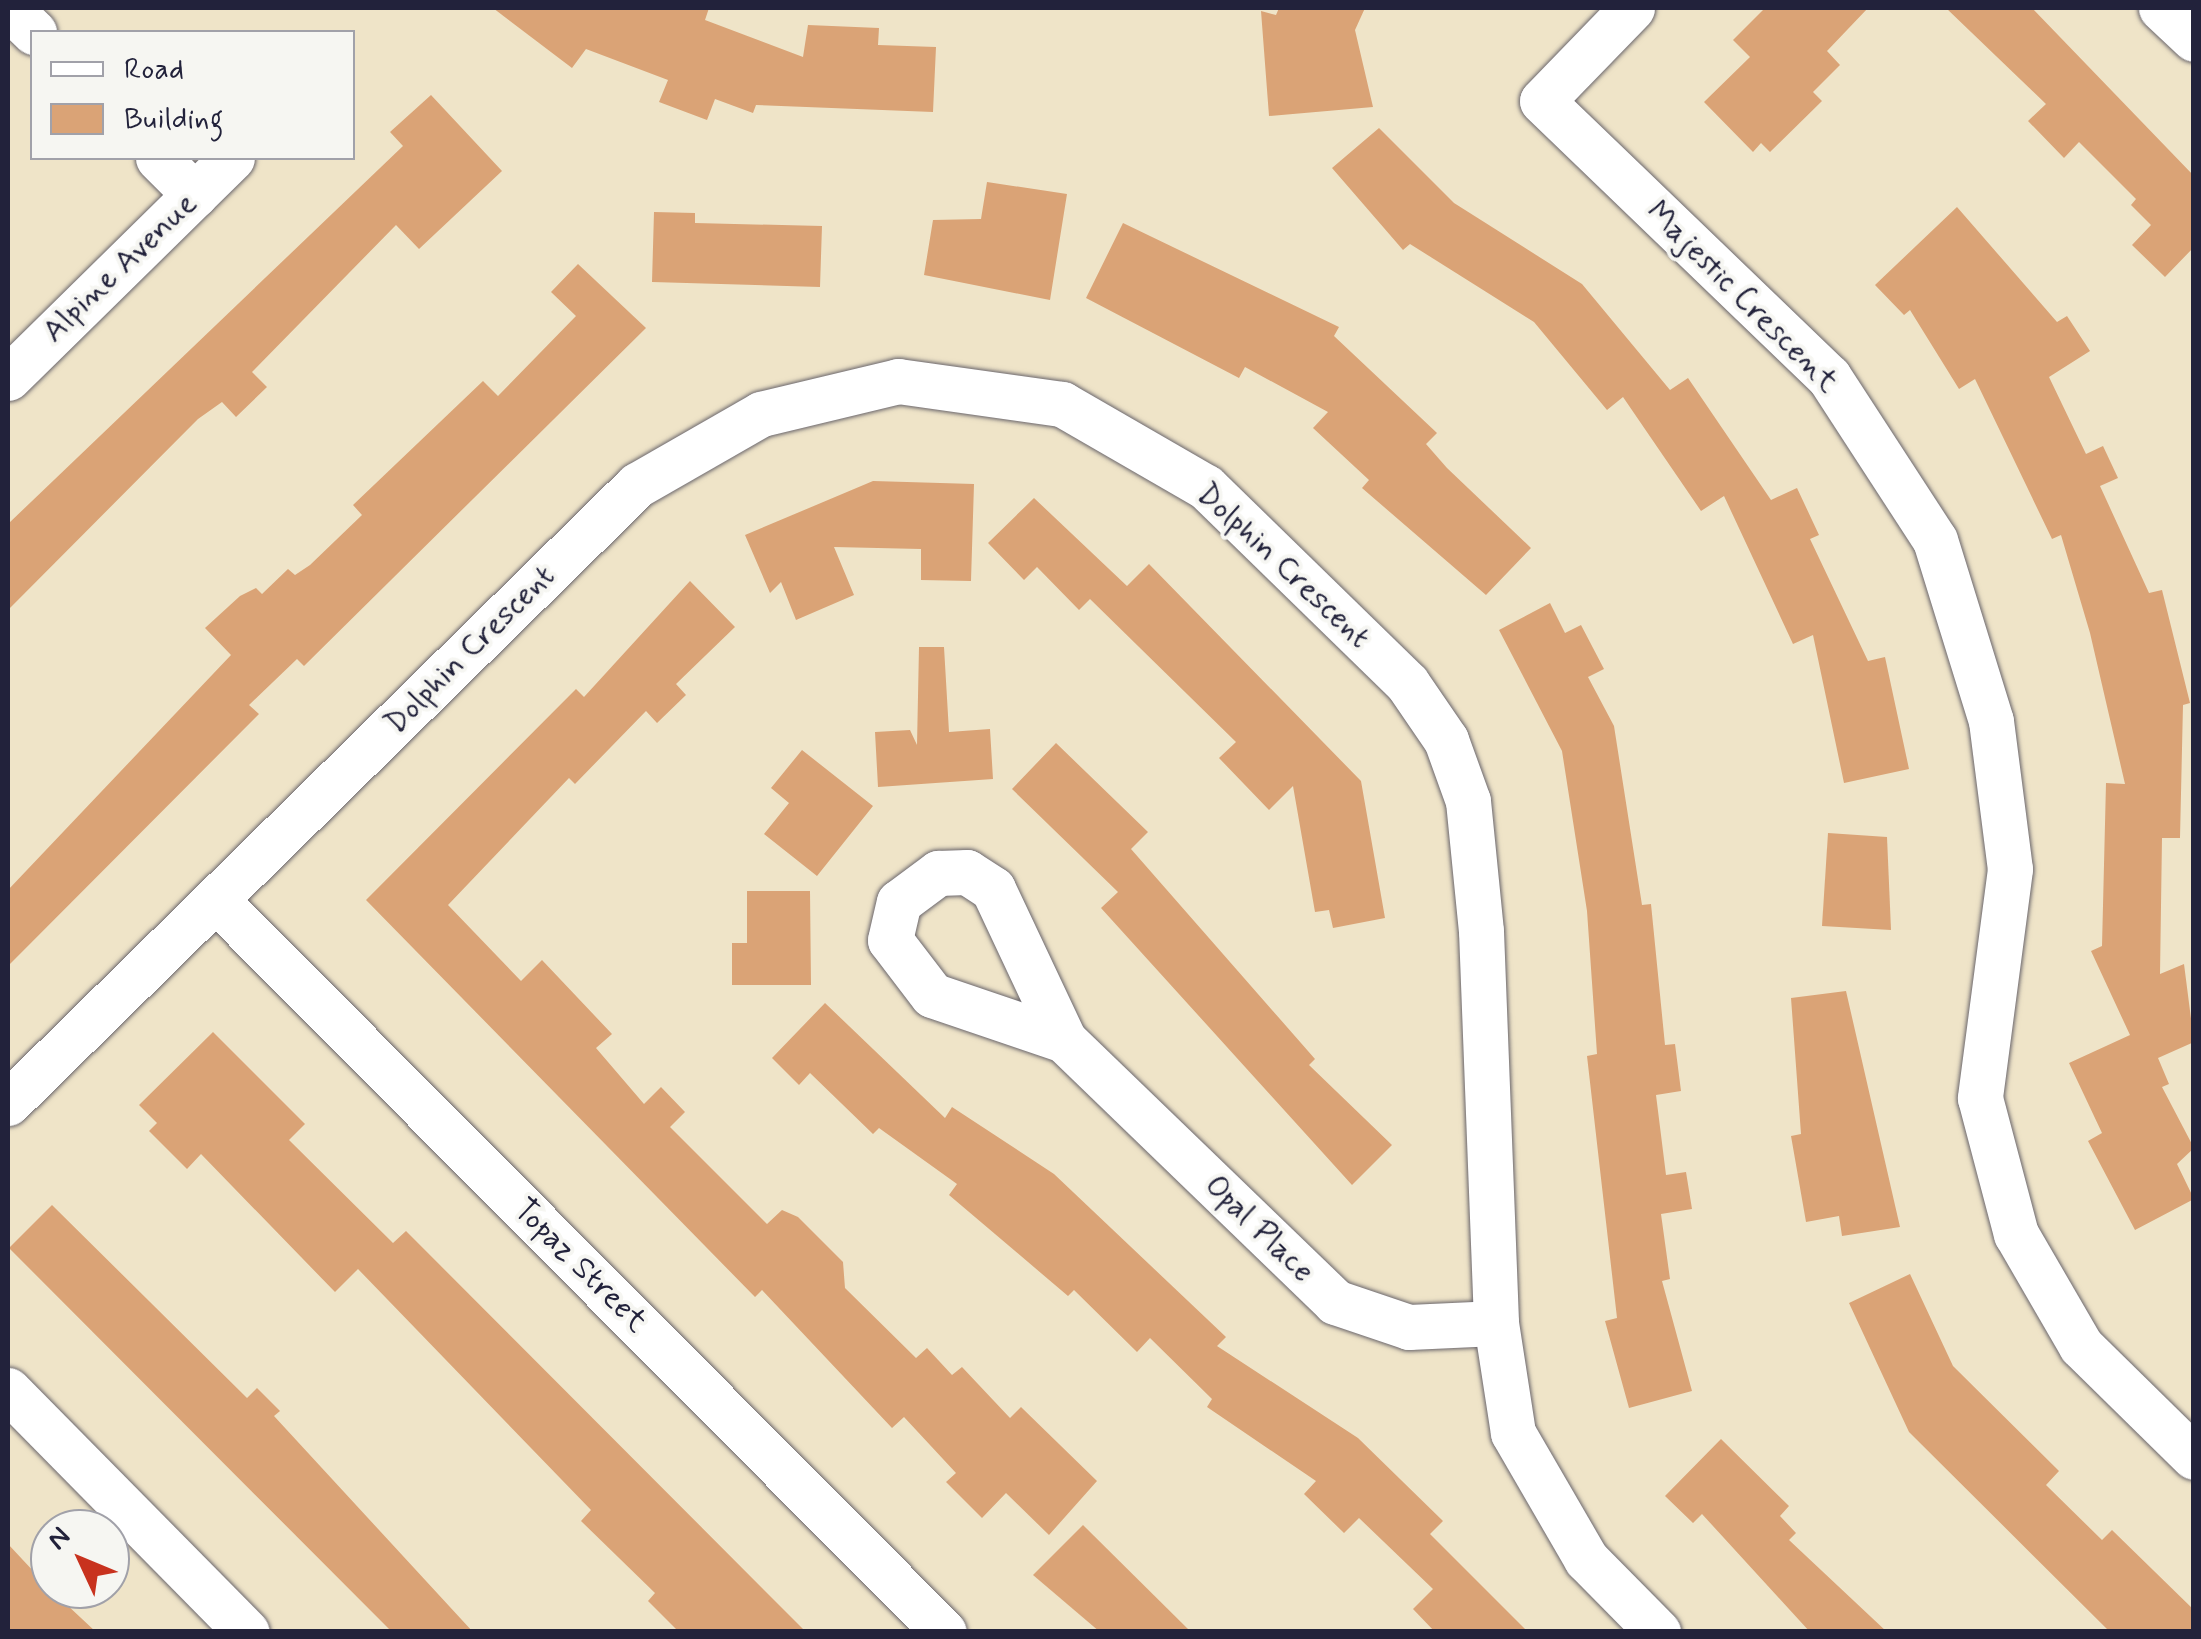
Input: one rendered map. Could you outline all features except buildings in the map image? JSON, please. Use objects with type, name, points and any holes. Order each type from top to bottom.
[{"type":"street","points":[[9,8],[32,30]]},
{"type":"street","name":"Majestic Crescent","points":[[1632,8],[1542,101],[1830,377],[1934,540],[1991,721],[2010,869],[1980,1098],[2016,1234],[2081,1346],[2194,1457]]},
{"type":"street","points":[[2161,8],[2194,39]]},
{"type":"street","points":[[160,160],[195,195]]},
{"type":"street","name":"Alpine Avenue","points":[[8,378],[230,160]]},
{"type":"street","name":"Dolphin Crescent","points":[[8,1102],[636,486],[761,414],[898,381],[1062,404],[1206,488],[1408,683],[1446,740],[1468,800],[1481,930],[1496,1323],[1514,1432],[1586,1559],[1658,1632]]},
{"type":"street","name":"Topaz Street","points":[[216,900],[944,1632]]},
{"type":"street","name":"Opal Place","points":[[1064,1040],[1335,1302],[1409,1327],[1496,1323]]},
{"type":"street","points":[[8,1390],[247,1632]]}]
